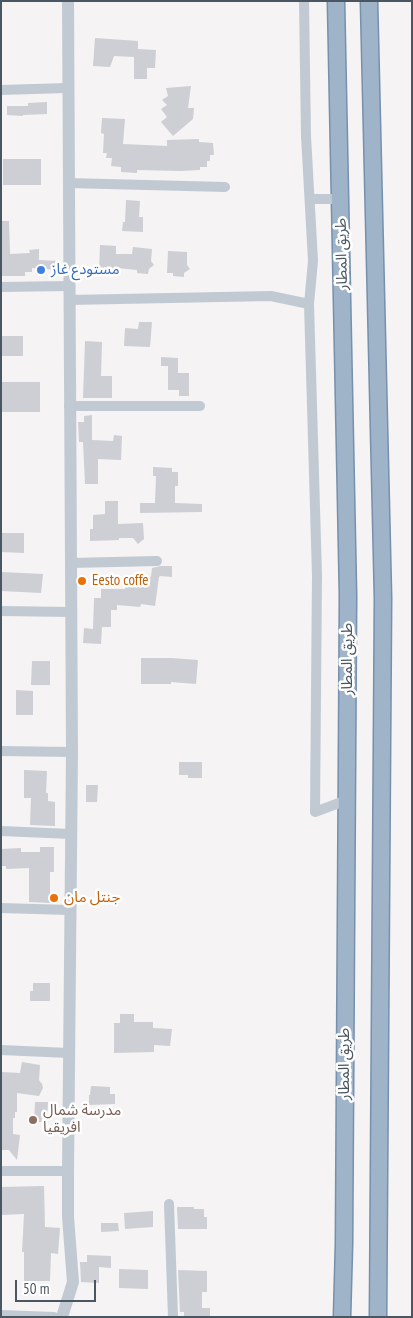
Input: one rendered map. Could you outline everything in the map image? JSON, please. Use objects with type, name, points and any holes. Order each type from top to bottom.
[{"type":"highway","name":"طريق المطار","points":[[336,1],[348,596],[342,1317]]},
{"type":"highway","points":[[369,1],[383,598],[378,1317]]},
{"type":"street","points":[[62,1317],[73,1282],[68,1217],[69,910],[72,752],[68,286],[68,1]]},
{"type":"street","points":[[304,1],[306,136],[313,261],[309,304],[317,585],[315,812],[347,800]]},
{"type":"street","points":[[1,90],[67,88]]},
{"type":"street","points":[[68,183],[225,187]]},
{"type":"street","points":[[310,199],[340,199]]},
{"type":"street","points":[[1,287],[68,286]]},
{"type":"street","points":[[69,300],[271,296],[309,304]]},
{"type":"street","points":[[70,406],[200,406]]},
{"type":"street","points":[[71,563],[158,561]]},
{"type":"street","points":[[1,611],[71,612]]},
{"type":"street","points":[[1,751],[72,752]]},
{"type":"street","points":[[1,831],[71,834]]},
{"type":"street","points":[[1,908],[69,910]]},
{"type":"street","points":[[1,1050],[69,1053]]},
{"type":"street","points":[[1,1171],[68,1171]]},
{"type":"street","points":[[169,1204],[173,1317]]},
{"type":"street","points":[[1,1315],[54,1317]]},
{"type":"building","points":[[95,38],[138,41],[138,49],[156,50],[155,68],[147,68],[147,79],[134,79],[134,57],[114,56],[110,67],[93,66]]},
{"type":"building","points":[[191,86],[188,108],[194,108],[193,119],[173,136],[161,122],[167,117],[161,109],[167,105],[162,100],[168,96],[166,88]]},
{"type":"building","points":[[47,102],[47,114],[7,115],[7,106],[28,106],[28,103]]},
{"type":"building","points":[[102,118],[125,119],[123,144],[167,146],[167,140],[199,139],[199,142],[213,143],[214,155],[210,155],[207,167],[200,167],[200,170],[137,170],[137,173],[121,172],[121,167],[111,166],[112,158],[106,158],[107,153],[103,153],[104,134],[101,133]]},
{"type":"building","points":[[3,159],[41,159],[41,185],[3,185]]},
{"type":"building","points":[[126,200],[140,201],[139,217],[143,217],[143,232],[122,231],[123,222],[125,222]]},
{"type":"building","points":[[1,221],[9,221],[10,254],[30,253],[29,250],[39,249],[39,260],[58,261],[57,270],[32,268],[32,272],[25,272],[25,276],[1,276]]},
{"type":"building","points":[[100,245],[116,246],[116,254],[132,254],[133,247],[152,249],[151,261],[154,265],[149,269],[148,274],[137,273],[137,270],[117,268],[117,272],[99,272]]},
{"type":"building","points":[[168,251],[187,252],[187,265],[190,269],[184,273],[184,277],[173,276],[173,273],[167,273]]},
{"type":"building","points":[[139,322],[152,322],[150,347],[124,346],[125,328],[138,329]]},
{"type":"building","points":[[1,336],[23,336],[23,356],[1,356]]},
{"type":"building","points":[[85,341],[102,342],[101,376],[112,376],[112,398],[83,398]]},
{"type":"building","points":[[161,357],[178,358],[178,373],[189,373],[189,396],[179,396],[179,390],[168,390],[168,366],[161,366]]},
{"type":"building","points":[[1,382],[40,382],[40,412],[1,412]]},
{"type":"building","points":[[92,415],[92,440],[113,441],[114,435],[122,436],[121,460],[98,459],[98,484],[85,484],[83,442],[79,442],[78,422],[84,422],[84,416]]},
{"type":"building","points":[[153,467],[172,468],[172,472],[178,472],[178,486],[175,486],[175,503],[202,504],[202,512],[140,513],[140,503],[155,503],[156,476],[153,476]]},
{"type":"building","points":[[105,501],[118,501],[118,524],[143,523],[144,539],[138,544],[133,538],[90,541],[90,529],[93,529],[93,515],[105,514]]},
{"type":"building","points":[[1,533],[24,533],[24,553],[1,552]]},
{"type":"building","points":[[172,566],[172,577],[159,577],[155,606],[141,604],[140,607],[117,605],[117,610],[111,610],[111,627],[102,627],[101,644],[83,643],[84,628],[93,629],[94,598],[101,598],[101,589],[125,589],[126,578],[135,579],[135,576],[151,577],[152,568]]},
{"type":"building","points":[[1,572],[43,574],[41,593],[1,591]]},
{"type":"building","points":[[141,658],[198,660],[196,684],[171,682],[171,684],[141,684]]},
{"type":"building","points":[[32,661],[50,661],[50,685],[31,685]]},
{"type":"building","points":[[16,690],[33,691],[33,715],[16,715]]},
{"type":"building","points":[[179,762],[202,762],[202,778],[188,778],[188,775],[179,775]]},
{"type":"building","points":[[24,770],[47,771],[46,793],[48,793],[48,801],[55,802],[55,826],[30,825],[31,798],[24,798]]},
{"type":"building","points":[[86,785],[98,785],[97,802],[86,802]]},
{"type":"building","points":[[40,847],[54,847],[54,872],[50,872],[50,903],[29,902],[29,868],[6,869],[6,866],[1,866],[1,849],[21,848],[21,852],[40,852]]},
{"type":"building","points":[[33,983],[50,983],[50,1001],[30,1001],[30,991],[33,991]]},
{"type":"building","points":[[120,1014],[134,1014],[134,1022],[153,1022],[153,1028],[172,1029],[170,1046],[154,1045],[154,1052],[114,1053],[114,1023],[120,1023]]},
{"type":"building","points":[[22,1062],[40,1065],[39,1080],[43,1088],[39,1096],[17,1093],[17,1112],[15,1112],[15,1118],[13,1118],[13,1134],[20,1135],[17,1160],[9,1150],[1,1150],[1,1072],[20,1073]]},
{"type":"building","points":[[91,1086],[110,1087],[110,1094],[115,1094],[115,1104],[89,1105]]},
{"type":"building","points":[[35,1102],[48,1102],[47,1122],[34,1122]]},
{"type":"building","points":[[44,1186],[45,1227],[60,1228],[58,1254],[51,1253],[50,1281],[24,1281],[24,1252],[22,1252],[24,1214],[1,1215],[1,1187]]},
{"type":"building","points":[[177,1207],[204,1209],[204,1217],[207,1217],[207,1229],[178,1229]]},
{"type":"building","points":[[153,1211],[153,1227],[125,1229],[124,1213]]},
{"type":"building","points":[[101,1223],[118,1223],[119,1231],[101,1232]]},
{"type":"building","points":[[87,1255],[111,1256],[111,1268],[99,1267],[99,1283],[81,1282],[80,1262],[87,1262]]},
{"type":"building","points":[[119,1269],[148,1270],[148,1289],[119,1288]]},
{"type":"building","points":[[178,1270],[207,1271],[207,1292],[202,1292],[202,1308],[210,1308],[210,1317],[184,1317],[184,1312],[180,1312]]},
{"type":"place","name":"مستودع غاز","points":[[41,270]]},
{"type":"place","name":"Eesto coffe","points":[[82,581]]},
{"type":"place","name":"جنتل مان","points":[[54,898]]},
{"type":"place","name":"مدرسة شمال افريقيا","points":[[33,1120]]}]
